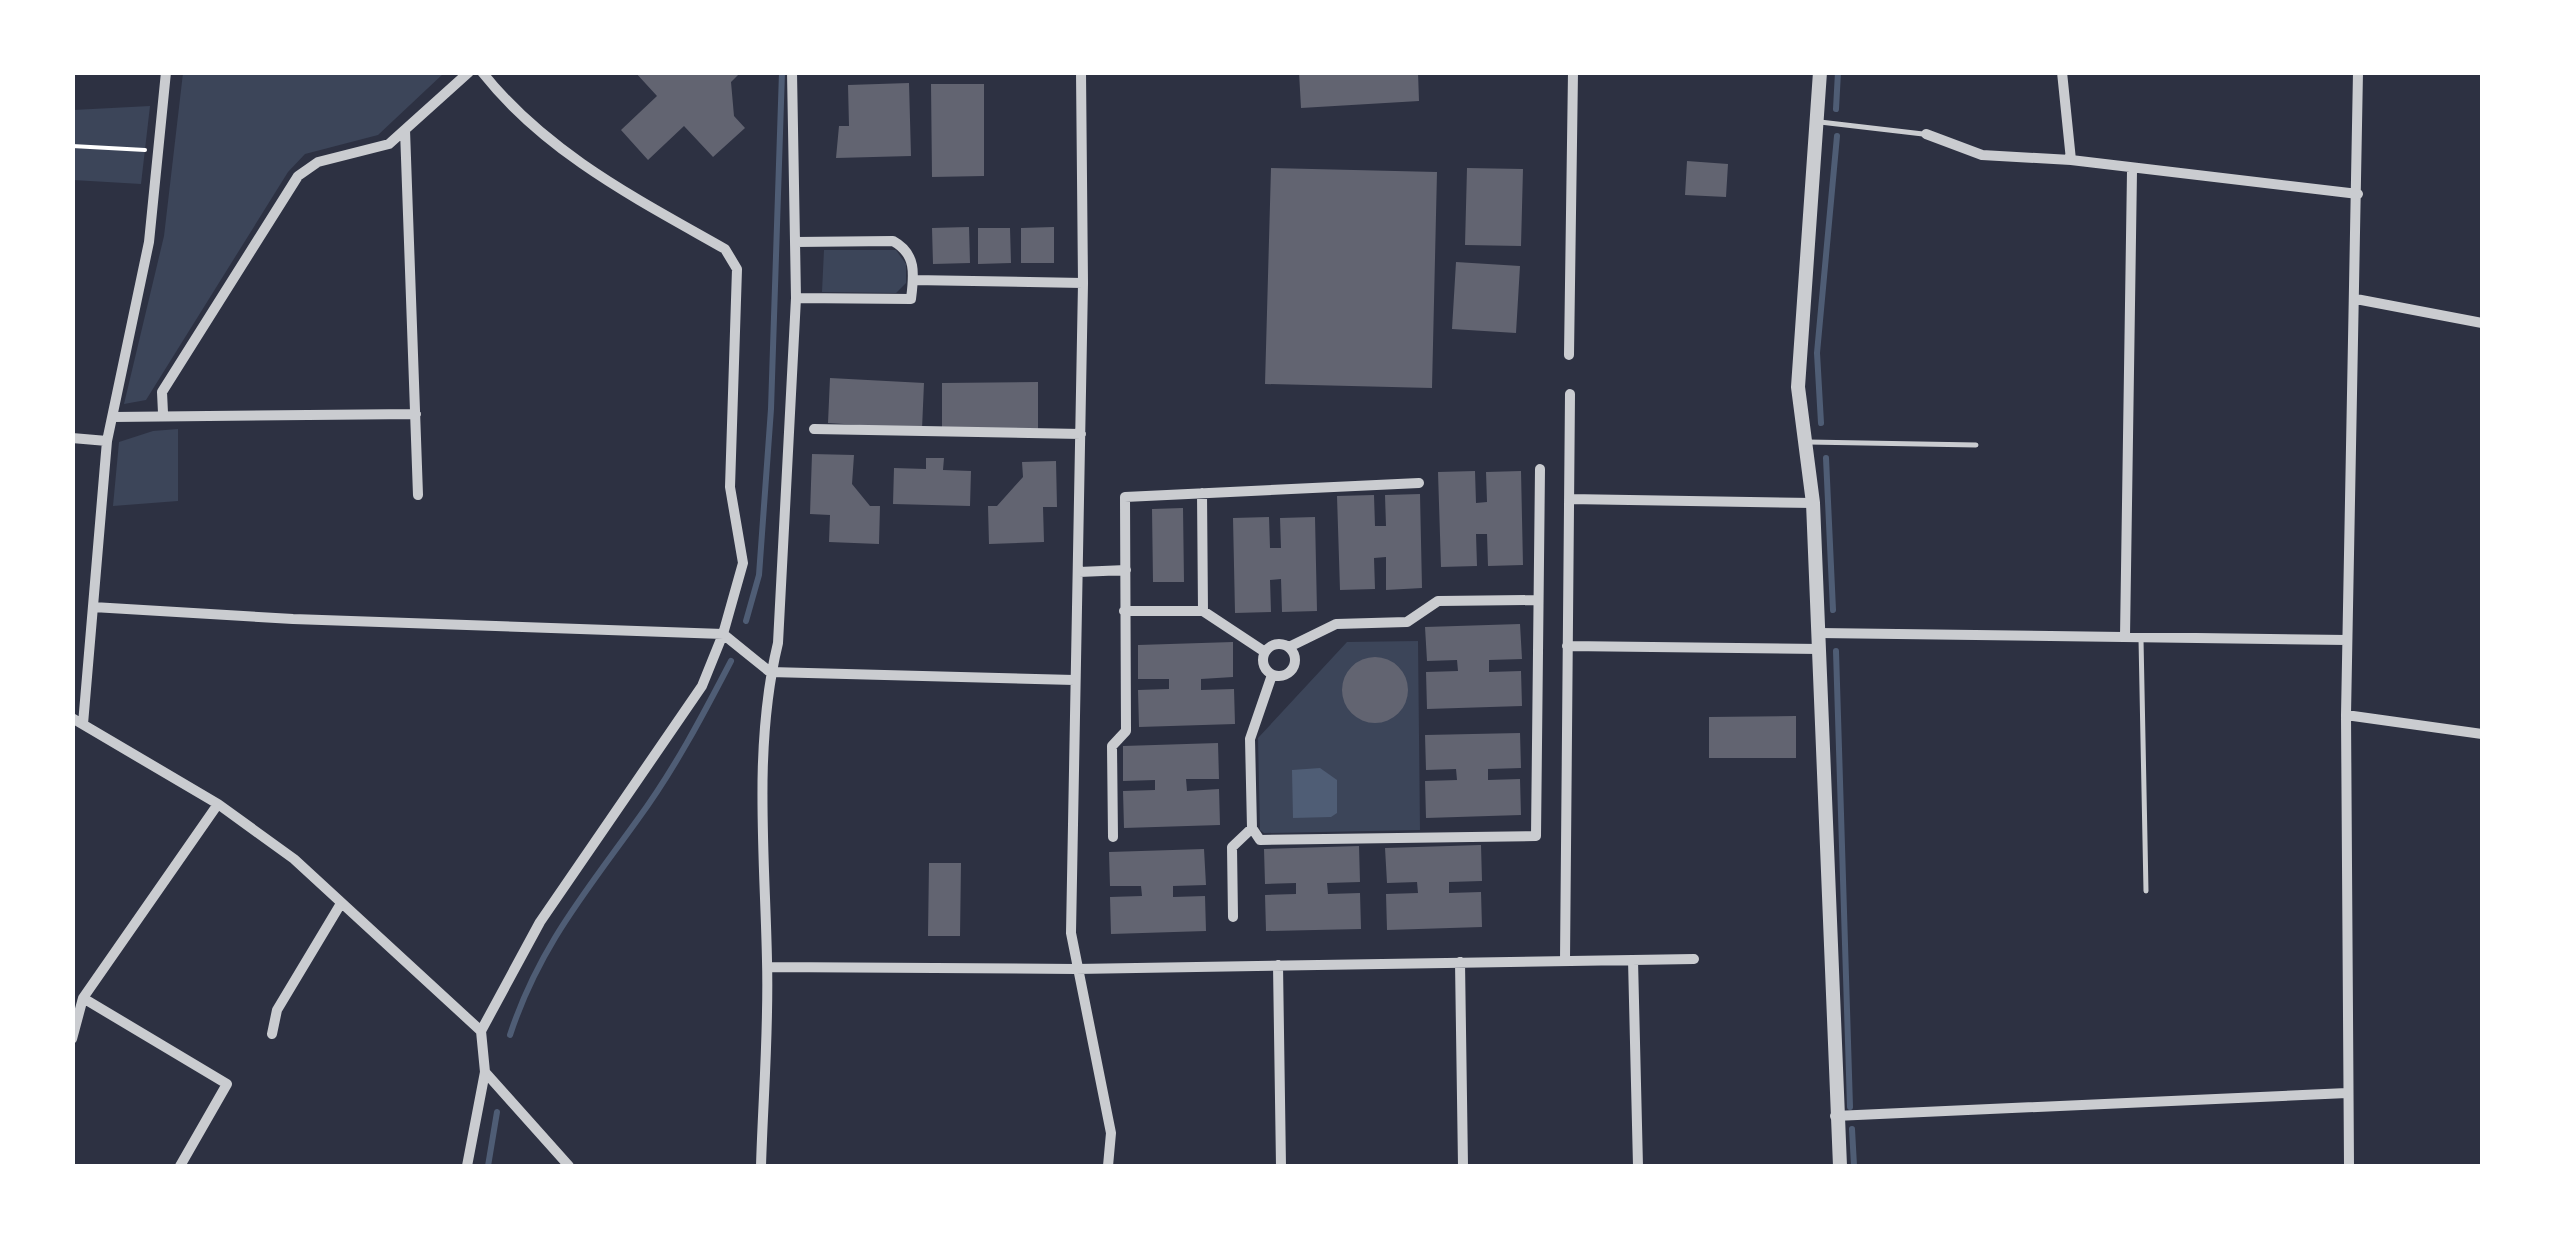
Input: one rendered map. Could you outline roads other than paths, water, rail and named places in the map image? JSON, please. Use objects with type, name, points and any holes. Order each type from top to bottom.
[{"type":"street","points":[[166,72],[149,242],[107,441],[93,607],[78,721],[218,804],[294,859],[481,1031]]},
{"type":"street","points":[[162,413],[162,392],[298,176],[318,162],[389,144],[469,72]]},
{"type":"street","points":[[468,1166],[485,1072],[481,1031],[540,922],[702,686],[723,634],[743,564],[730,487],[737,269],[726,249],[596,175],[514,113],[482,72]]},
{"type":"street","points":[[761,1166],[768,967],[763,790],[770,672],[778,643],[796,298],[792,72]]},
{"type":"street","points":[[1081,72],[1081,434],[1071,933],[1111,1133],[1108,1166]]},
{"type":"street","points":[[1570,354],[1572,72]]},
{"type":"street","points":[[1820,72],[1798,387],[1813,502],[1840,1166]]},
{"type":"street","points":[[2062,72],[2071,160]]},
{"type":"street","points":[[2349,1166],[2346,715],[2358,72]]},
{"type":"street","points":[[406,130],[418,494]]},
{"type":"street","points":[[1926,134],[1982,155],[2071,160],[2132,171],[2358,194]]},
{"type":"street","points":[[2124,637],[2132,171]]},
{"type":"street","points":[[796,242],[892,241],[910,256],[913,280],[911,299],[796,298]]},
{"type":"street","points":[[913,280],[1082,283]]},
{"type":"street","points":[[2356,299],[2482,323]]},
{"type":"street","points":[[1566,961],[1570,394]]},
{"type":"street","points":[[112,417],[162,413],[416,414]]},
{"type":"street","points":[[814,429],[1081,434]]},
{"type":"street","points":[[72,438],[107,441]]},
{"type":"street","points":[[1272,675],[1250,738],[1252,828],[1260,840],[1536,836],[1540,469]]},
{"type":"street","points":[[1113,837],[1112,746],[1126,731],[1125,497],[1419,483]]},
{"type":"street","points":[[1202,493],[1203,610]]},
{"type":"street","points":[[1569,498],[1813,502]]},
{"type":"street","points":[[1079,572],[1126,570]]},
{"type":"street","points":[[1288,647],[1336,624],[1407,622],[1438,602],[1538,600]]},
{"type":"street","points":[[93,607],[293,619],[723,634],[770,672],[1074,680]]},
{"type":"street","points":[[1124,611],[1203,610],[1265,652]]},
{"type":"street","points":[[1819,633],[2347,640]]},
{"type":"street","points":[[1265,652],[1278,644],[1295,655],[1292,670],[1272,675]]},
{"type":"street","points":[[1566,646],[1819,649]]},
{"type":"street","points":[[1265,652],[1264,668],[1272,675]]},
{"type":"street","points":[[2346,715],[2482,734]]},
{"type":"street","points":[[72,1039],[83,998],[218,804]]},
{"type":"street","points":[[1233,917],[1232,846],[1252,828]]},
{"type":"street","points":[[272,1034],[277,1010],[340,905]]},
{"type":"street","points":[[768,967],[1076,969],[1694,959]]},
{"type":"street","points":[[1633,960],[1638,1166]]},
{"type":"street","points":[[1460,962],[1463,1166]]},
{"type":"street","points":[[1278,966],[1282,1166]]},
{"type":"street","points":[[83,998],[227,1084],[180,1166]]},
{"type":"street","points":[[485,1072],[570,1166]]},
{"type":"street","points":[[1835,1116],[2347,1093]]},
{"type":"lane","points":[[1818,122],[1926,134]]},
{"type":"lane","points":[[1805,442],[1976,444]]},
{"type":"lane","points":[[2140,637],[2146,891]]},
{"type":"waterway","points":[[746,621],[759,575],[771,409],[782,72]]},
{"type":"waterway","points":[[1836,109],[1838,72]]},
{"type":"waterway","points":[[1821,423],[1817,353],[1837,136]]},
{"type":"waterway","points":[[1826,458],[1833,610]]},
{"type":"waterway","points":[[1836,651],[1850,1107]]},
{"type":"waterway","points":[[510,1035],[549,947],[664,781],[731,661]]},
{"type":"waterway","points":[[488,1166],[497,1112]]},
{"type":"waterway","points":[[1852,1129],[1854,1166]]}]
